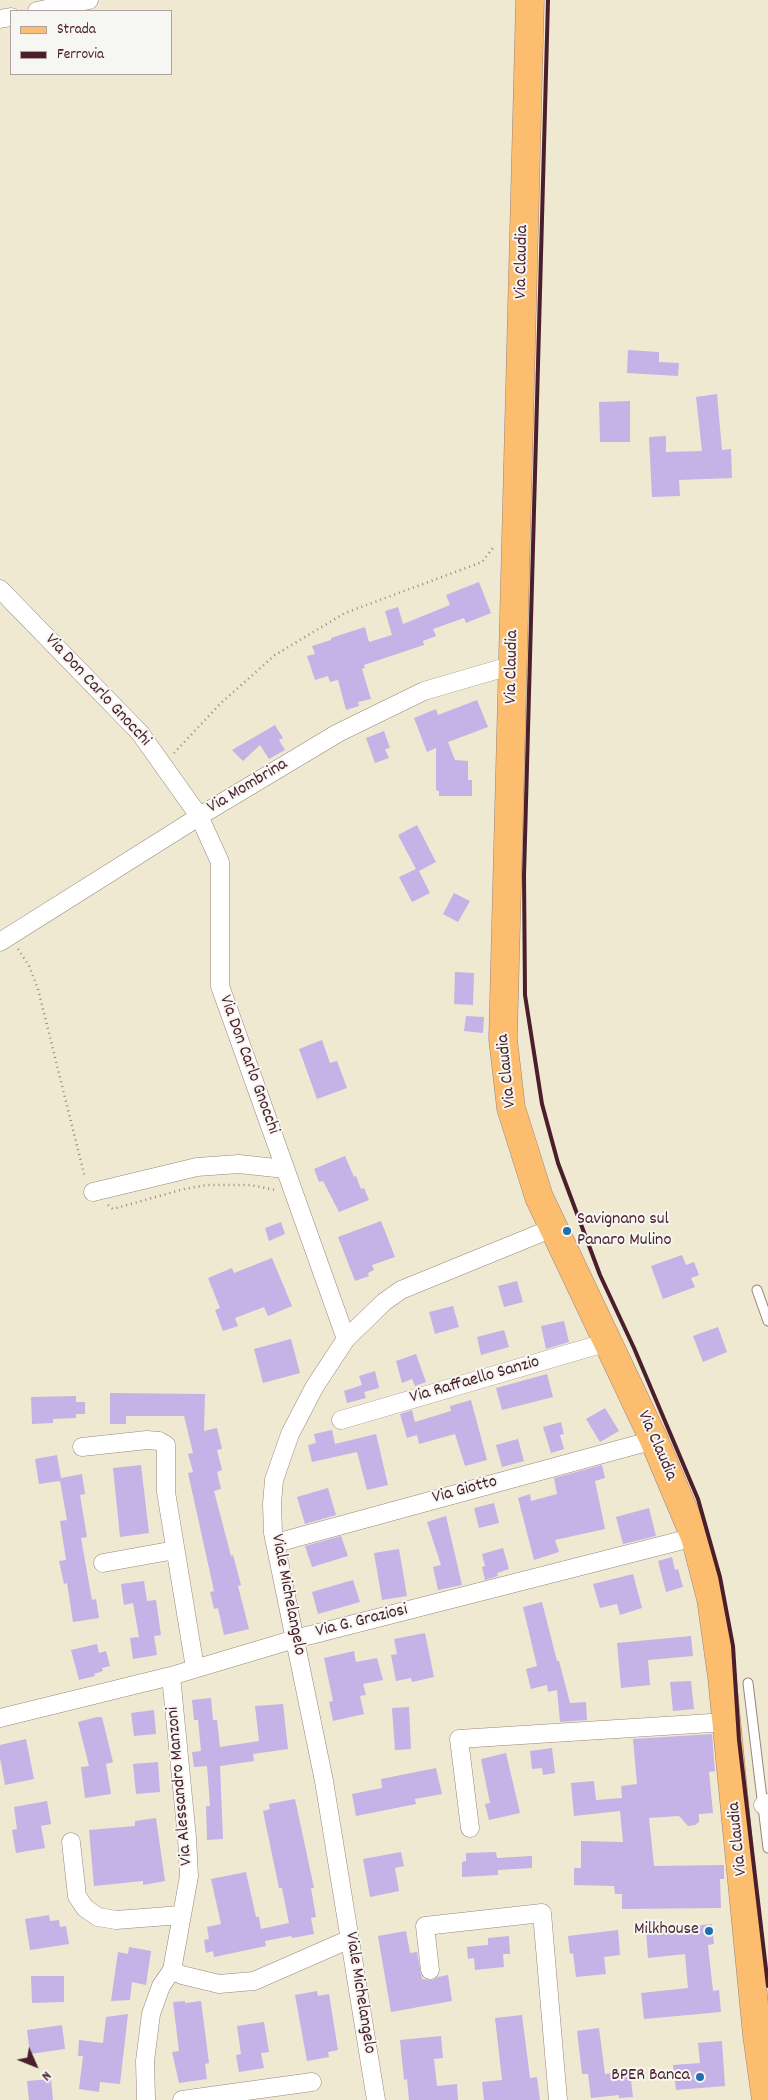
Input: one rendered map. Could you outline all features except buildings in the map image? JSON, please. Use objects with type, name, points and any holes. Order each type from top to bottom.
[{"type":"main road","name":"Via Claudia","points":[[530,0],[503,1039],[511,1108],[539,1197],[654,1440],[695,1537],[711,1599],[727,1722],[756,2026],[766,2100]]},
{"type":"street","points":[[42,10],[89,0]]},
{"type":"street","name":"Via Don Carlo Gnocchi","points":[[0,589],[140,733],[204,814],[220,862],[220,986],[346,1339]]},
{"type":"street","name":"Via Mombrina","points":[[5,939],[204,814],[338,733],[379,711],[424,691],[513,665]]},
{"type":"street","points":[[93,1192],[197,1167],[239,1164],[286,1169]]},
{"type":"street","name":"Viale Michelangelo","points":[[376,2100],[324,1780],[276,1543],[272,1504],[274,1480],[290,1434],[315,1386],[346,1339],[384,1302],[401,1290],[553,1228]]},
{"type":"street","name":"Via Raffaello Sanzio","points":[[341,1420],[608,1342]]},
{"type":"street","points":[[82,1447],[147,1440],[159,1441],[166,1445],[166,1492],[196,1668]]},
{"type":"street","name":"Via Giotto","points":[[276,1543],[654,1440]]},
{"type":"street","name":"Via G. Graziosi","points":[[0,1718],[171,1676],[296,1639],[695,1537]]},
{"type":"street","points":[[102,1563],[176,1550]]},
{"type":"street","name":"Via Alessandro Manzoni","points":[[146,2100],[145,2061],[152,2014],[161,1986],[172,1970],[189,1876],[171,1676]]},
{"type":"street","points":[[470,1828],[459,1738],[727,1722]]},
{"type":"street","points":[[70,1842],[77,1896],[85,1908],[98,1917],[116,1920],[181,1915]]},
{"type":"street","points":[[430,1970],[424,1926],[542,1913],[558,2100]]},
{"type":"street","points":[[172,1970],[182,1975],[219,1984],[254,1980],[350,1939]]},
{"type":"street","points":[[182,2100],[312,2082]]},
{"type":"lane","points":[[757,1290],[768,1321]]},
{"type":"lane","points":[[748,1683],[766,1804],[768,1848]]},
{"type":"path","points":[[171,756],[221,704],[275,654],[345,613],[482,562],[492,552],[494,546]]},
{"type":"path","points":[[5,939],[29,966],[38,989],[86,1182],[93,1192],[113,1209],[184,1189],[207,1185],[250,1185],[275,1189],[282,1195]]},
{"type":"railway","points":[[548,0],[524,875],[525,995],[542,1104],[558,1163],[600,1275],[634,1348],[698,1499],[720,1577],[733,1646],[739,1740],[768,1986]]},
{"type":"place","name":"Savignano sul Panaro Mulino","points":[[567,1231]]},
{"type":"place","name":"Milkhouse","points":[[709,1931]]},
{"type":"place","name":"BPER Banca","points":[[700,2077]]}]
